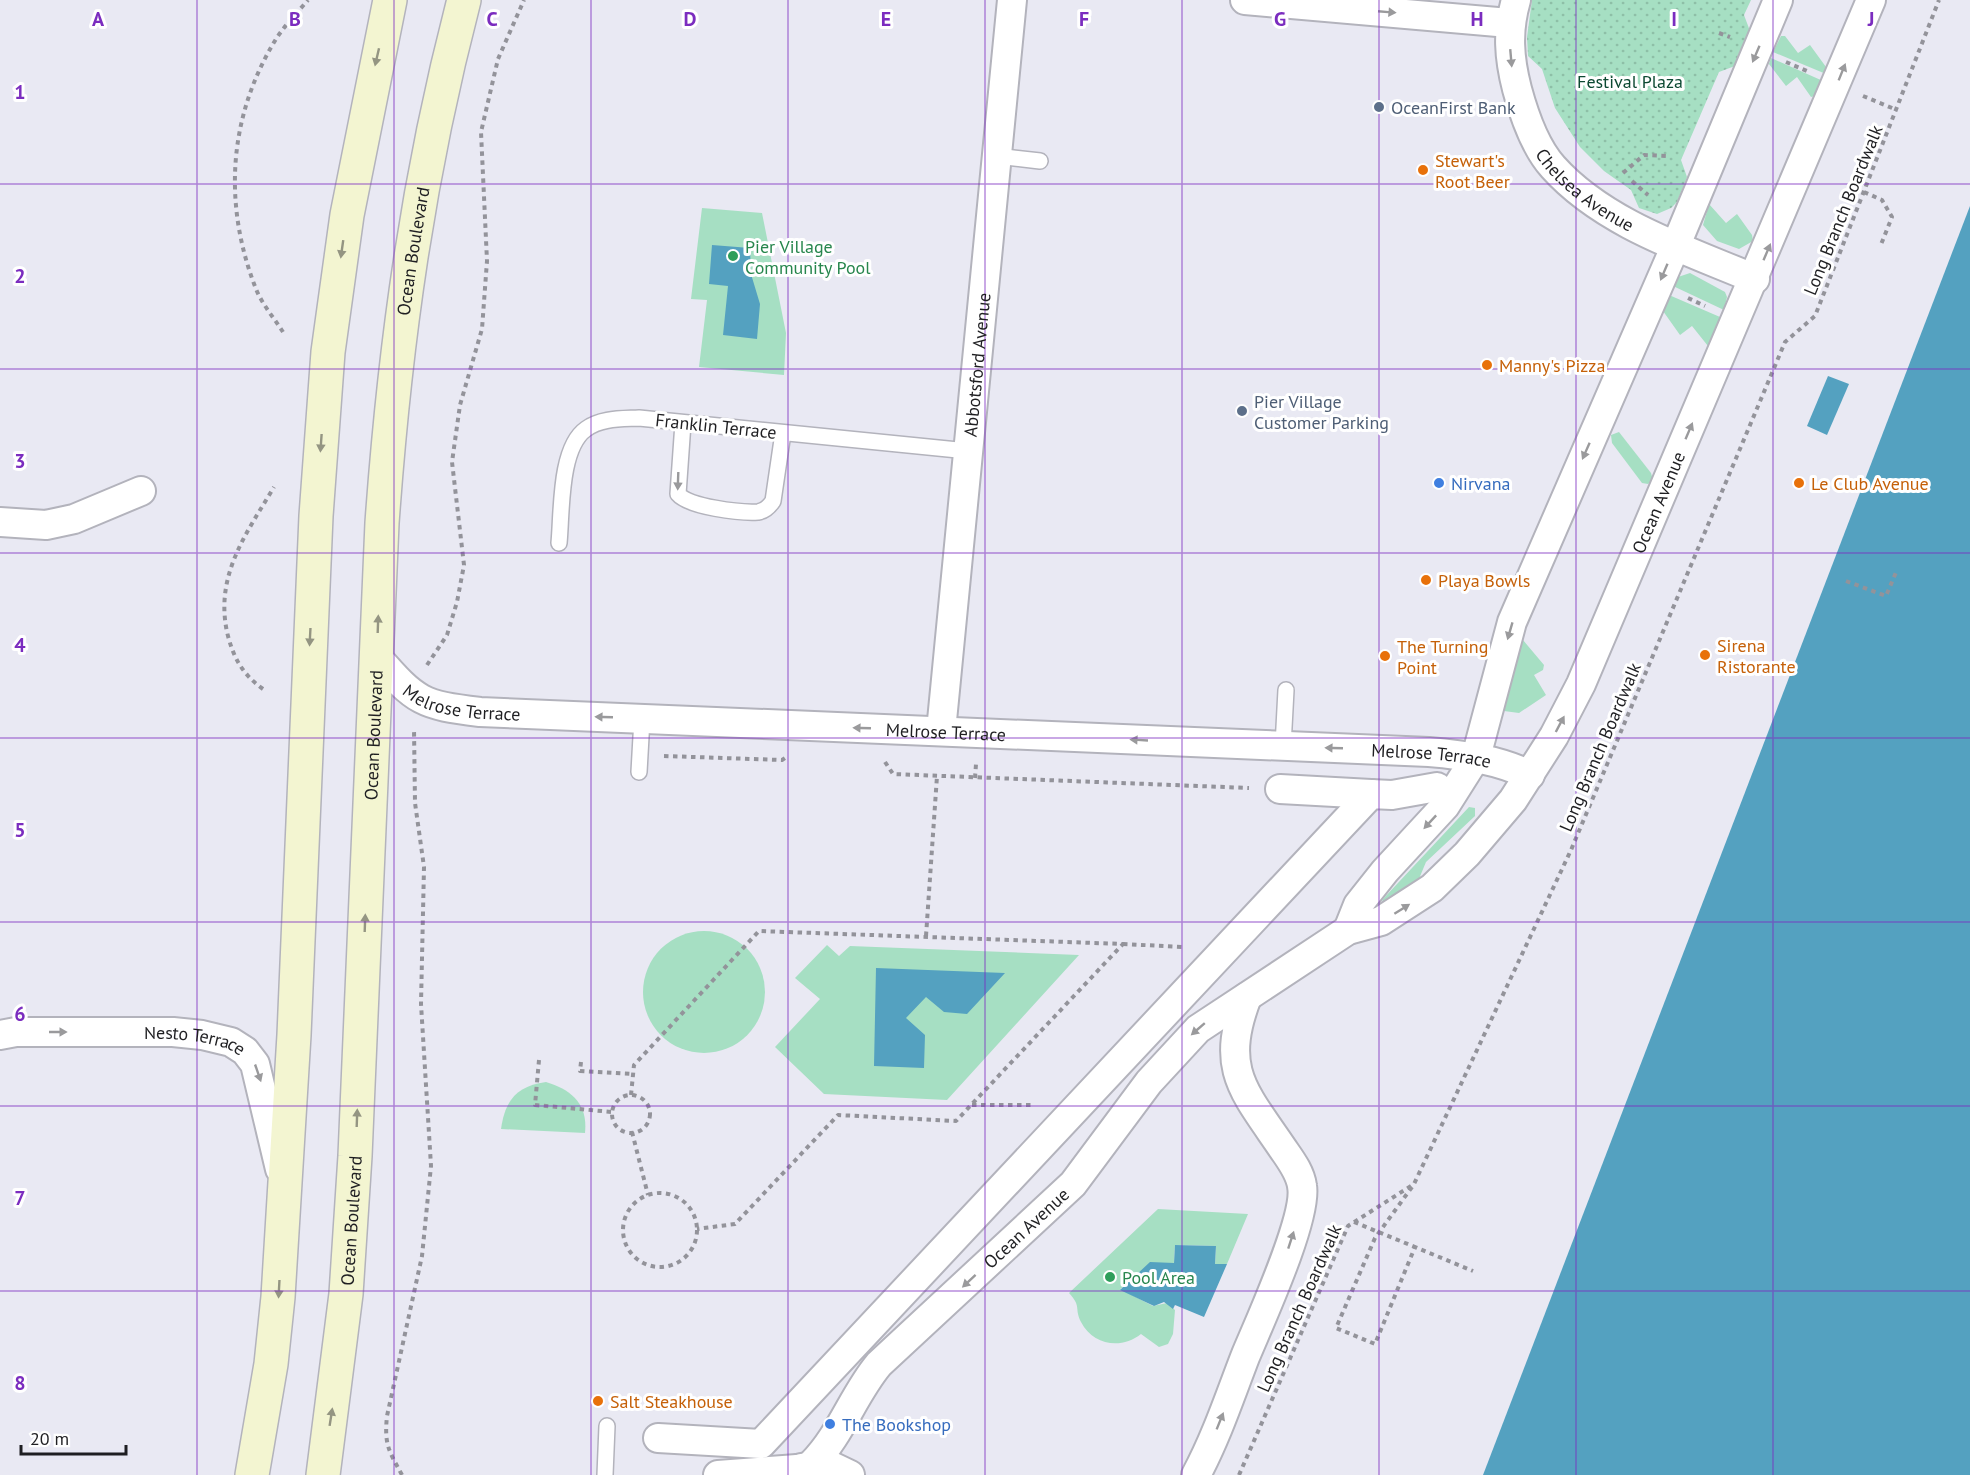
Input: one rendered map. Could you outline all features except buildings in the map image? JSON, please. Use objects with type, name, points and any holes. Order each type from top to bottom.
[{"type":"main road","points":[[252,1475],[273,1342],[284,1188],[294,1035],[315,528],[328,352],[347,215],[390,0]]},
{"type":"main road","name":"Ocean Boulevard","points":[[323,1475],[346,1294],[382,523],[398,338],[429,143],[464,0]]},
{"type":"street","name":"Abbotsford Avenue","points":[[941,731],[1012,0]]},
{"type":"street","name":"Chelsea Avenue","points":[[1245,0],[1512,12],[1510,63],[1532,133],[1552,167],[1586,196],[1621,218],[1755,279]]},
{"type":"street","points":[[1348,930],[1358,905],[1384,871],[1445,806],[1476,757],[1512,622],[1676,245],[1778,0]]},
{"type":"street","name":"Ocean Avenue","points":[[799,1470],[829,1446],[868,1378],[879,1364],[1073,1184],[1149,1082],[1178,1048],[1210,1019],[1348,930],[1381,921],[1432,888],[1495,822],[1530,775],[1581,684],[1755,279],[1871,0]]},
{"type":"street","points":[[0,522],[46,525],[74,519],[141,491]]},
{"type":"street","name":"Melrose Terrace","points":[[377,657],[399,682],[418,698],[436,707],[480,712],[1429,752],[1476,757],[1508,765],[1530,775]]},
{"type":"street","points":[[1280,789],[1392,795],[1437,788]]},
{"type":"street","points":[[658,1438],[761,1444],[1371,794]]},
{"type":"street","points":[[1196,1475],[1288,1249],[1302,1198],[1303,1187],[1294,1166],[1239,1081],[1235,1060],[1235,1036],[1247,997]]},
{"type":"street","name":"Nesto Terrace","points":[[0,1035],[16,1032],[173,1032],[231,1042],[245,1051],[255,1064],[284,1188]]},
{"type":"street","points":[[718,1475],[834,1466],[850,1475]]},
{"type":"lane","points":[[997,156],[1040,161]]},
{"type":"lane","name":"Franklin Terrace","points":[[559,543],[570,449],[585,430],[607,420],[639,418],[968,451]]},
{"type":"lane","points":[[682,423],[677,487],[682,499],[694,504],[758,512],[770,506],[772,501],[783,433]]},
{"type":"lane","points":[[1282,746],[1286,690]]},
{"type":"lane","points":[[639,772],[642,719]]},
{"type":"lane","points":[[605,1475],[607,1426]]},
{"type":"path","points":[[283,332],[257,291],[242,242],[234,204],[235,164],[243,110],[262,64],[278,37],[308,0]]},
{"type":"path","points":[[422,673],[447,635],[457,602],[464,565],[452,462],[460,405],[482,329],[487,261],[481,132],[498,58],[517,10],[524,0]]},
{"type":"path","name":"Long Branch Boardwalk","points":[[1239,1475],[1348,1226],[1414,1184],[1571,850],[1785,342],[1815,316],[1939,0]]},
{"type":"path","points":[[1782,60],[1814,74]]},
{"type":"path","points":[[1865,96],[1897,110]]},
{"type":"path","points":[[1623,173],[1644,155],[1668,156]]},
{"type":"path","points":[[1632,181],[1653,200]]},
{"type":"path","points":[[1864,192],[1882,200],[1892,217],[1880,246]]},
{"type":"path","points":[[1681,295],[1712,309]]},
{"type":"path","points":[[263,689],[246,676],[231,651],[224,618],[224,591],[231,565],[245,534],[274,487]]},
{"type":"path","points":[[1846,580],[1886,596],[1897,570]]},
{"type":"path","points":[[402,1475],[390,1457],[385,1438],[386,1427],[422,1256],[431,1166],[422,1004],[424,867],[415,803],[414,727]]},
{"type":"path","points":[[640,755],[782,760],[791,753]]},
{"type":"path","points":[[882,758],[893,774],[1280,789]]},
{"type":"path","points":[[926,936],[937,776]]},
{"type":"path","points":[[631,1095],[634,1065],[759,931],[1183,946],[1175,955]]},
{"type":"path","points":[[698,1229],[735,1224],[838,1115],[956,1121],[1123,944]]},
{"type":"path","points":[[539,1060],[535,1105],[612,1112]]},
{"type":"path","points":[[581,1062],[580,1071],[633,1074]]},
{"type":"path","points":[[631,1095],[646,1102],[650,1115],[644,1127],[632,1132],[618,1128],[612,1112],[617,1100],[631,1095]]},
{"type":"path","points":[[971,1104],[1032,1106],[1040,1097]]},
{"type":"path","points":[[632,1132],[648,1195]]},
{"type":"path","points":[[1414,1184],[1379,1232],[1336,1328],[1375,1344],[1416,1247]]},
{"type":"path","points":[[665,1193],[681,1199],[693,1212],[698,1229],[694,1245],[683,1260],[657,1268],[639,1260],[626,1246],[623,1226],[630,1208],[648,1195],[665,1193]]},
{"type":"path","points":[[1354,1222],[1473,1271]]},
{"type":"green space","name":"Festival Plaza","points":[[1532,0],[1751,0],[1744,15],[1750,31],[1735,66],[1719,72],[1681,160],[1687,177],[1677,202],[1671,208],[1657,214],[1639,208],[1631,190],[1604,171],[1580,147],[1555,108],[1542,69],[1528,56],[1527,37]]},
{"type":"green space","points":[[1781,36],[1785,36],[1798,53],[1810,45],[1826,67],[1826,74],[1773,52]]},
{"type":"green space","points":[[1771,58],[1823,81],[1815,96],[1811,97],[1797,77],[1786,86],[1769,64]]},
{"type":"green space","points":[[1709,204],[1726,223],[1737,214],[1752,235],[1753,241],[1739,249],[1717,241],[1703,225]]},
{"type":"green space","name":"Pier Village Community Pool","points":[[702,208],[762,213],[786,333],[784,375],[699,367],[707,300],[691,299]]},
{"type":"green space","points":[[1690,273],[1725,292],[1727,297],[1724,310],[1673,286],[1678,277]]},
{"type":"green space","points":[[1669,295],[1720,317],[1708,346],[1692,326],[1680,335],[1663,311]]},
{"type":"green space","points":[[1619,432],[1651,473],[1653,480],[1648,484],[1642,483],[1612,443],[1611,435]]},
{"type":"green space","points":[[1523,640],[1544,665],[1543,670],[1534,675],[1546,695],[1519,713],[1504,711],[1512,666]]},
{"type":"green space","points":[[1469,807],[1475,808],[1475,816],[1426,862],[1416,886],[1381,905],[1383,899]]},
{"type":"green space","points":[[704,931],[727,935],[747,949],[761,969],[765,992],[761,1015],[747,1035],[727,1049],[704,1053],[681,1049],[661,1035],[647,1015],[643,992],[647,969],[661,949],[681,935]]},
{"type":"green space","points":[[827,945],[839,956],[850,946],[1079,955],[947,1100],[824,1094],[775,1047],[820,999],[795,978]]},
{"type":"green space","points":[[546,1082],[571,1094],[581,1106],[585,1133],[501,1129],[509,1102],[514,1096],[527,1087]]},
{"type":"green space","name":"Pool Area","points":[[1158,1209],[1248,1214],[1227,1264],[1215,1264],[1216,1246],[1175,1245],[1174,1263],[1120,1289],[1153,1306],[1167,1303],[1175,1310],[1173,1334],[1168,1344],[1159,1347],[1141,1334],[1125,1342],[1108,1343],[1100,1340],[1086,1330],[1079,1317],[1077,1305],[1069,1293]]},
{"type":"water","points":[[1970,206],[1970,1475],[1483,1475]]},
{"type":"water","points":[[712,245],[750,248],[751,274],[760,304],[757,339],[723,335],[728,286],[709,284]]},
{"type":"water","points":[[1828,376],[1849,384],[1827,435],[1807,426]]},
{"type":"water","points":[[876,968],[1005,973],[967,1014],[944,1012],[926,997],[906,1018],[925,1035],[924,1068],[874,1066]]},
{"type":"water","points":[[1175,1245],[1216,1246],[1215,1264],[1227,1264],[1204,1317],[1175,1305],[1173,1309],[1164,1302],[1154,1306],[1120,1290],[1150,1262],[1174,1263]]},
{"type":"place","name":"OceanFirst Bank","points":[[1379,107]]},
{"type":"place","name":"Stewart's Root Beer","points":[[1423,170]]},
{"type":"place","name":"Pier Village Community Pool","points":[[733,256]]},
{"type":"place","name":"Manny's Pizza","points":[[1487,365]]},
{"type":"place","name":"Pier Village Customer Parking","points":[[1242,411]]},
{"type":"place","name":"Nirvana","points":[[1439,483]]},
{"type":"place","name":"Le Club Avenue","points":[[1799,483]]},
{"type":"place","name":"Playa Bowls","points":[[1426,580]]},
{"type":"place","name":"Sirena Ristorante","points":[[1705,655]]},
{"type":"place","name":"The Turning Point","points":[[1385,656]]},
{"type":"place","name":"Pool Area","points":[[1110,1277]]},
{"type":"place","name":"Salt Steakhouse","points":[[598,1401]]},
{"type":"place","name":"The Bookshop","points":[[830,1424]]}]
